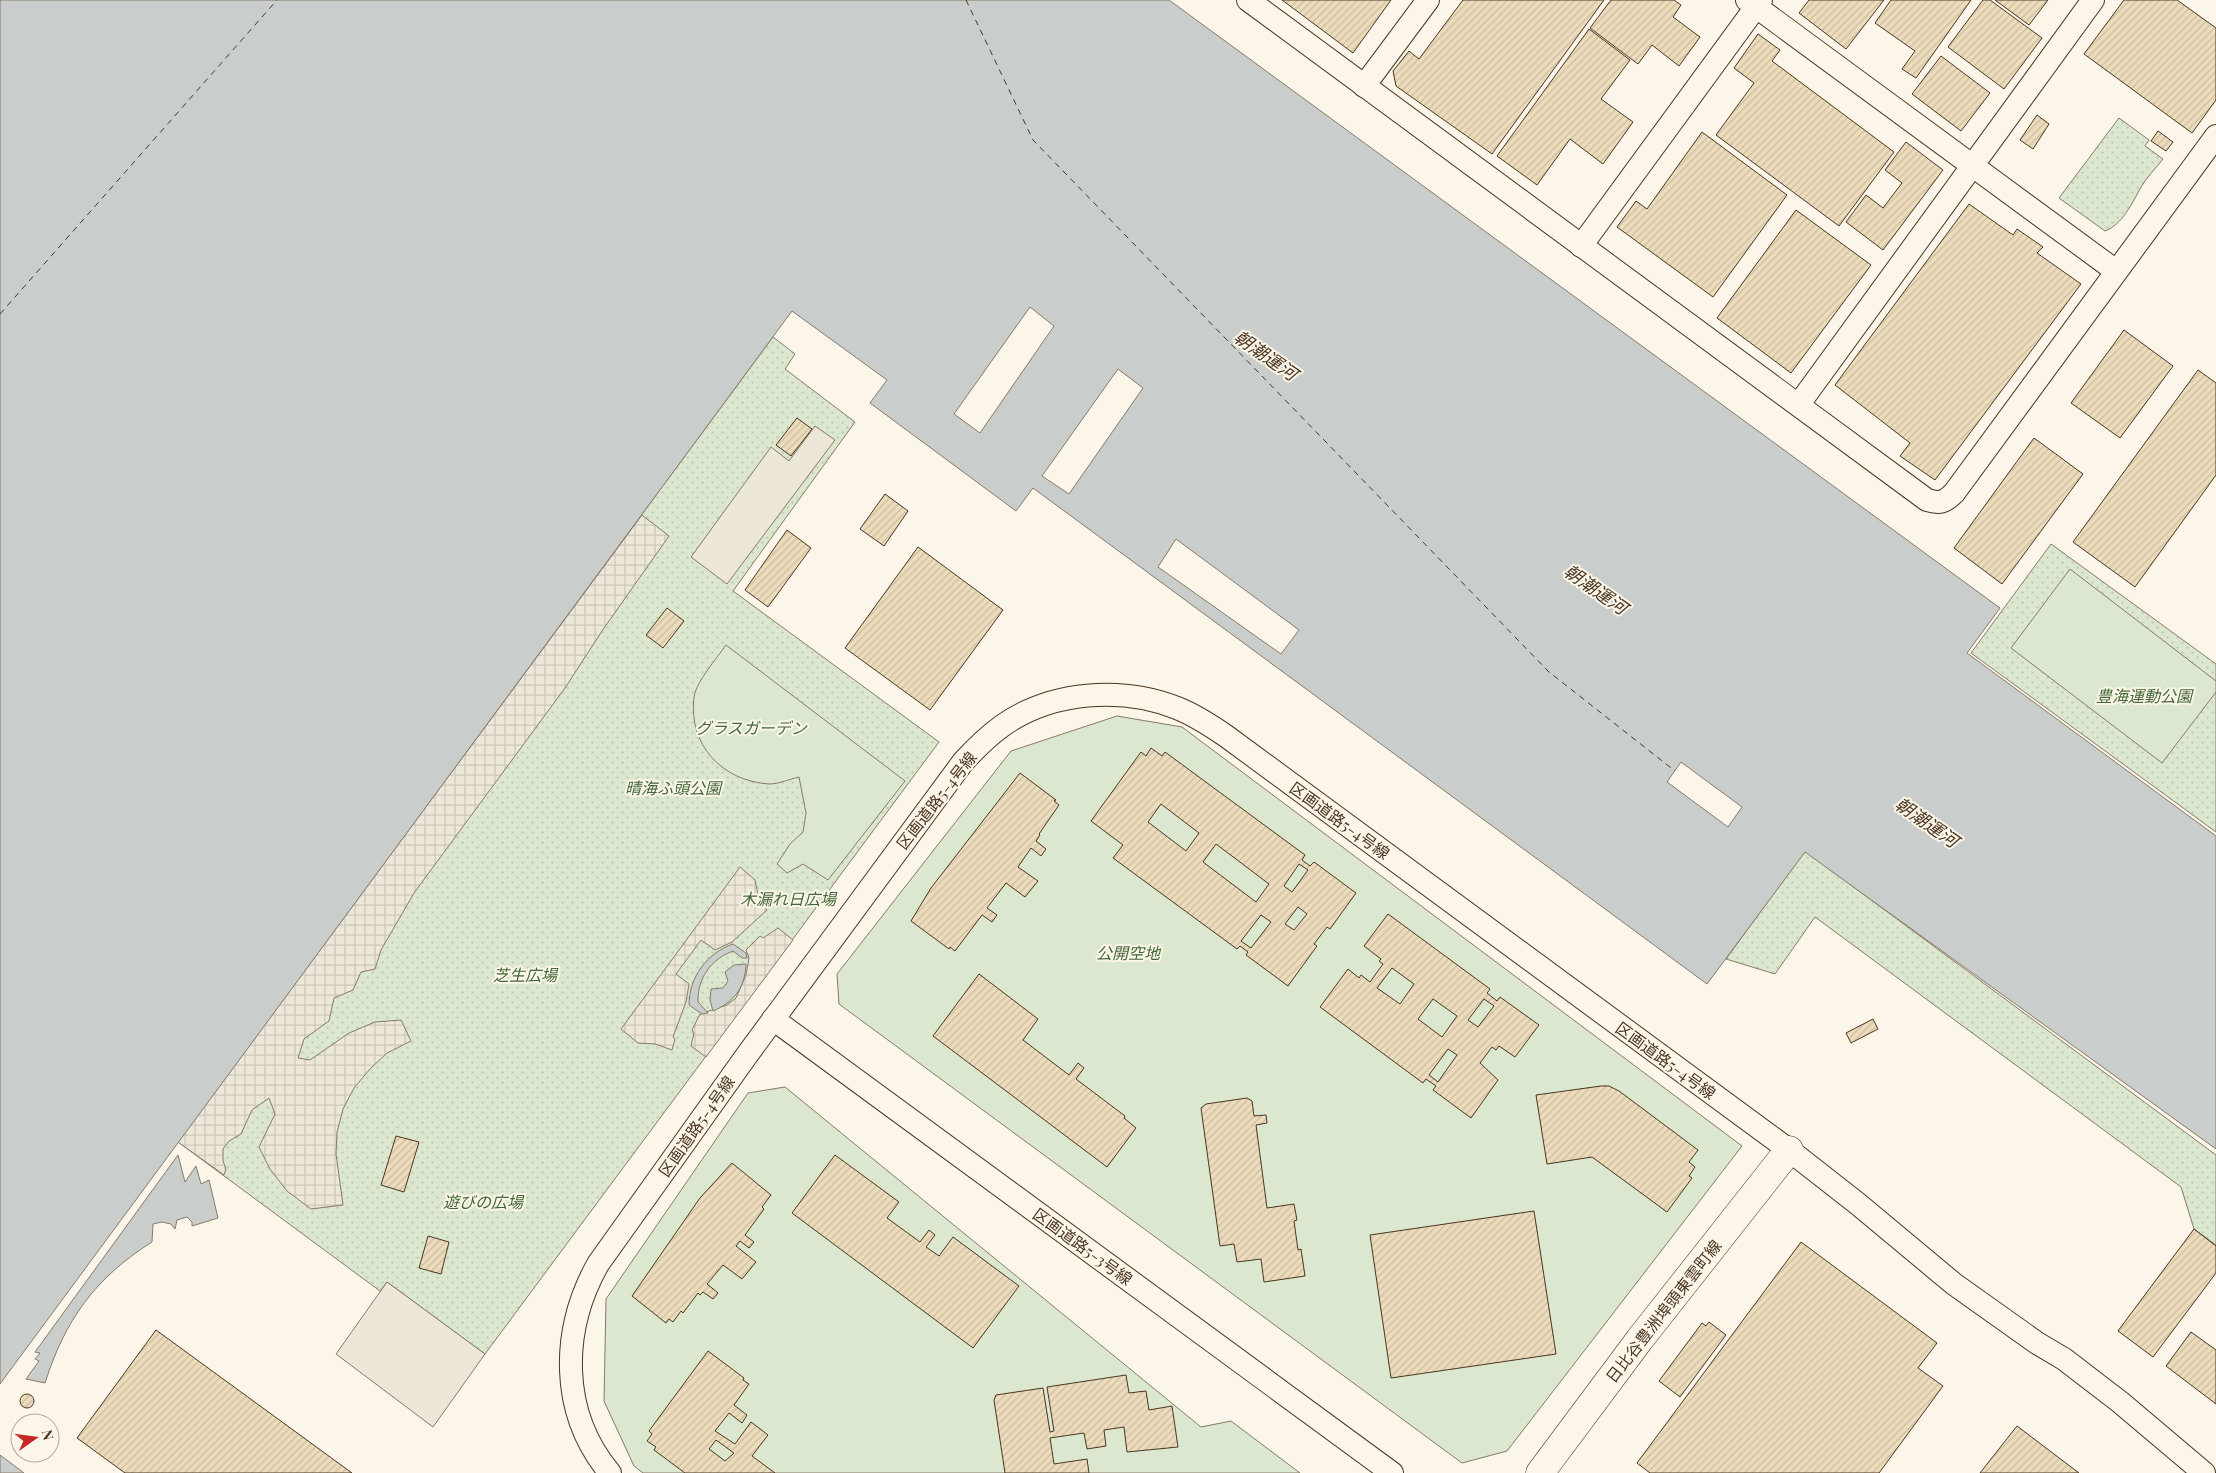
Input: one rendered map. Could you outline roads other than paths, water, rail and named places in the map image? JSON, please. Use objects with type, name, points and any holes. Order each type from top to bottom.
[{"type":"main road","name":"日比谷豊洲埠頭東雲町線","points":[[1540,1473],[1640,1339],[1789,1150]]},
{"type":"street","points":[[1248,0],[1928,500],[1942,502],[1954,493],[2216,136]]},
{"type":"street","points":[[1364,86],[1428,0]]},
{"type":"street","points":[[1798,404],[2093,0]]},
{"type":"street","points":[[1581,246],[1755,2],[2116,271]]},
{"type":"street","name":"区画道路5-4号線","points":[[610,1473],[590,1444],[584,1430],[573,1387],[570,1362],[571,1338],[581,1298],[598,1264],[773,1019],[963,762],[1002,725],[1026,712],[1072,698],[1121,695],[1150,699],[1202,719],[1789,1150],[1858,1204],[1954,1284],[2037,1343],[2064,1359],[2120,1402],[2204,1473]]},
{"type":"street","name":"区画道路5-3号線","points":[[773,1019],[1392,1473]]},
{"type":"water","name":"朝潮運河","points":[[0,0],[1169,0],[2000,608],[1967,653],[2216,836],[2216,1149],[1805,852],[1707,984],[1033,488],[1016,511],[870,403],[887,380],[792,311],[0,1384]]},
{"type":"water","points":[[733,944],[746,953],[747,958],[742,958],[733,951],[718,959],[707,971],[698,994],[698,1002],[708,1013],[702,1014],[689,1005],[692,985],[701,967],[715,953]]},
{"type":"water","points":[[746,964],[741,987],[737,993],[727,1003],[713,1011],[710,1000],[711,989],[723,988],[728,981],[725,972],[734,965]]},
{"type":"water","points":[[178,1155],[185,1182],[196,1166],[201,1184],[209,1180],[218,1218],[192,1226],[192,1222],[187,1217],[177,1220],[175,1229],[171,1224],[162,1222],[153,1224],[152,1242],[114,1270],[85,1302],[62,1339],[45,1383],[26,1379],[39,1361],[35,1359],[40,1353],[35,1352]]},
{"type":"water","points":[[0,1455],[24,1473],[0,1473]]},
{"type":"park label","name":"豊海運動公園","points":[[2144,695]]},
{"type":"park label","name":"グラスガーデン","points":[[751,727]]},
{"type":"park label","name":"晴海ふ頭公園","points":[[673,787]]},
{"type":"park label","name":"木漏れ日広場","points":[[788,898]]},
{"type":"park label","name":"公開空地","points":[[1128,952]]},
{"type":"park label","name":"芝生広場","points":[[525,974]]},
{"type":"park label","name":"遊びの広場","points":[[483,1201]]}]
